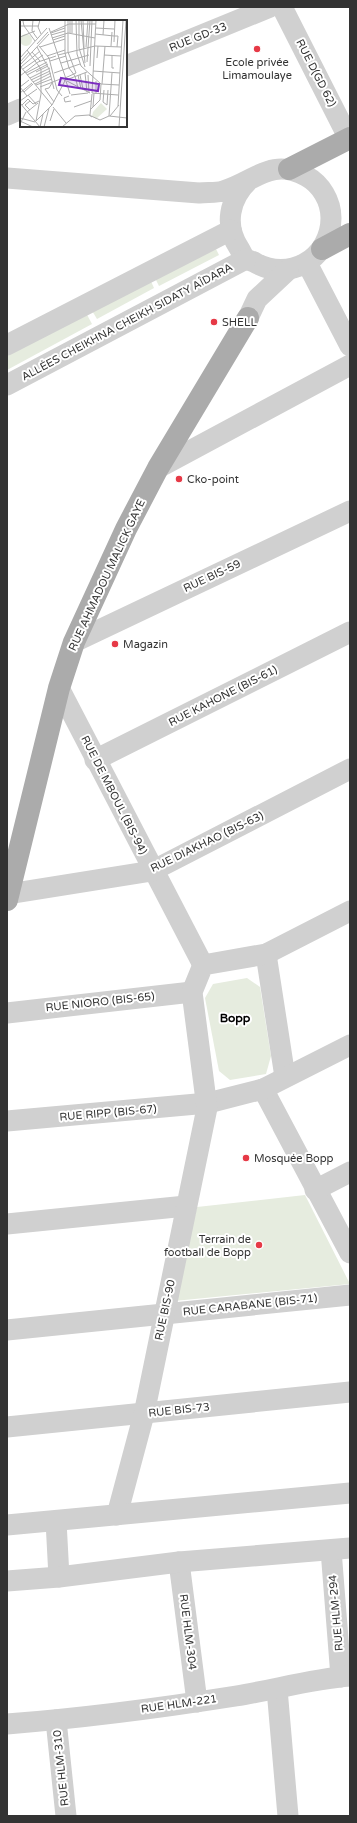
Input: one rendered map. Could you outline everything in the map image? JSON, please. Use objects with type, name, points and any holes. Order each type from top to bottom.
[{"type":"main road","points":[[289,169],[350,139]]},
{"type":"main road","points":[[314,256],[350,234]]},
{"type":"main road","name":"RUE AHMADOU MALICK GAYE","points":[[8,897],[59,688],[74,642],[126,529],[158,468],[248,318]]},
{"type":"street","name":"RUE GD-33","points":[[127,66],[270,7]]},
{"type":"street","name":"RUE D(GD 62)","points":[[282,7],[350,139]]},
{"type":"street","points":[[7,115],[20,110]]},
{"type":"street","points":[[7,178],[199,192],[222,191],[249,180],[265,171],[289,169],[308,177],[326,197],[331,214],[330,232],[314,256],[288,270],[258,299],[248,318]]},
{"type":"street","points":[[7,345],[231,222],[237,194],[249,180]]},
{"type":"street","points":[[199,192],[220,205],[231,222],[236,243],[248,260],[256,286],[248,318]]},
{"type":"street","points":[[314,256],[349,341]]},
{"type":"street","points":[[248,260],[268,269],[288,270]]},
{"type":"street","name":"ALLÉES CHEIKHNA CHEIKH SIDATY AÎDARA","points":[[7,385],[248,260]]},
{"type":"street","points":[[158,468],[350,365]]},
{"type":"street","name":"RUE BIS-59","points":[[74,642],[350,511]]},
{"type":"street","name":"RUE KAHONE (BIS-61)","points":[[96,760],[350,632]]},
{"type":"street","name":"RUE DE MBOUL (BIS-94)","points":[[59,688],[152,871],[203,965]]},
{"type":"street","name":"RUE DIAKHAO (BIS-63)","points":[[8,897],[152,871],[350,770]]},
{"type":"street","points":[[208,1104],[192,992],[203,965],[266,954],[350,911]]},
{"type":"street","points":[[266,954],[285,1077],[350,1045]]},
{"type":"street","name":"RUE NIORO (BIS-65)","points":[[7,1013],[192,992]]},
{"type":"street","name":"RUE RIPP (BIS-67)","points":[[7,1121],[208,1104],[263,1089],[285,1077]]},
{"type":"street","points":[[263,1089],[350,1253]]},
{"type":"street","name":"RUE BIS-90","points":[[117,1515],[144,1414],[208,1104]]},
{"type":"street","points":[[316,1190],[350,1172]]},
{"type":"street","points":[[7,1224],[186,1206]]},
{"type":"street","name":"RUE CARABANE (BIS-71)","points":[[7,1330],[350,1295]]},
{"type":"street","name":"RUE BIS-73","points":[[7,1427],[350,1392]]},
{"type":"street","points":[[7,1525],[350,1493]]},
{"type":"street","points":[[56,1521],[59,1577]]},
{"type":"street","points":[[7,1581],[59,1577],[179,1562],[340,1549]]},
{"type":"street","name":"RUE HLM-294","points":[[340,1549],[346,1676]]},
{"type":"street","name":"RUE HLM-304","points":[[179,1562],[197,1702]]},
{"type":"street","name":"RUE HLM-221","points":[[7,1724],[56,1720],[197,1702],[277,1690],[312,1680],[346,1676]]},
{"type":"street","points":[[277,1690],[288,1816]]},
{"type":"street","name":"RUE HLM-310","points":[[56,1720],[66,1816]]},
{"type":"shaded area","points":[[213,243],[219,255],[159,286],[153,274]]},
{"type":"shaded area","points":[[149,277],[154,288],[97,319],[91,309]]},
{"type":"shaded area","points":[[85,311],[92,324],[7,370],[7,354]]},
{"type":"shaded area","name":"Bopp","points":[[247,978],[260,987],[271,1056],[266,1074],[230,1080],[219,1071],[205,998],[213,984]]},
{"type":"shaded area","name":"Terrain de football de Bopp","points":[[305,1195],[350,1284],[174,1301],[197,1207]]},
{"type":"place","name":"Ecole privée Limamoulaye","points":[[257,49]]},
{"type":"place","name":"SHELL","points":[[214,322]]},
{"type":"place","name":"Cko-point","points":[[179,479]]},
{"type":"place","name":"Magazin","points":[[115,644]]},
{"type":"place","name":"Mosquée Bopp","points":[[246,1158]]},
{"type":"place","name":"Terrain de football de Bopp","points":[[259,1245]]},
{"type":"district","name":"Bopp","points":[[235,1018]]}]
